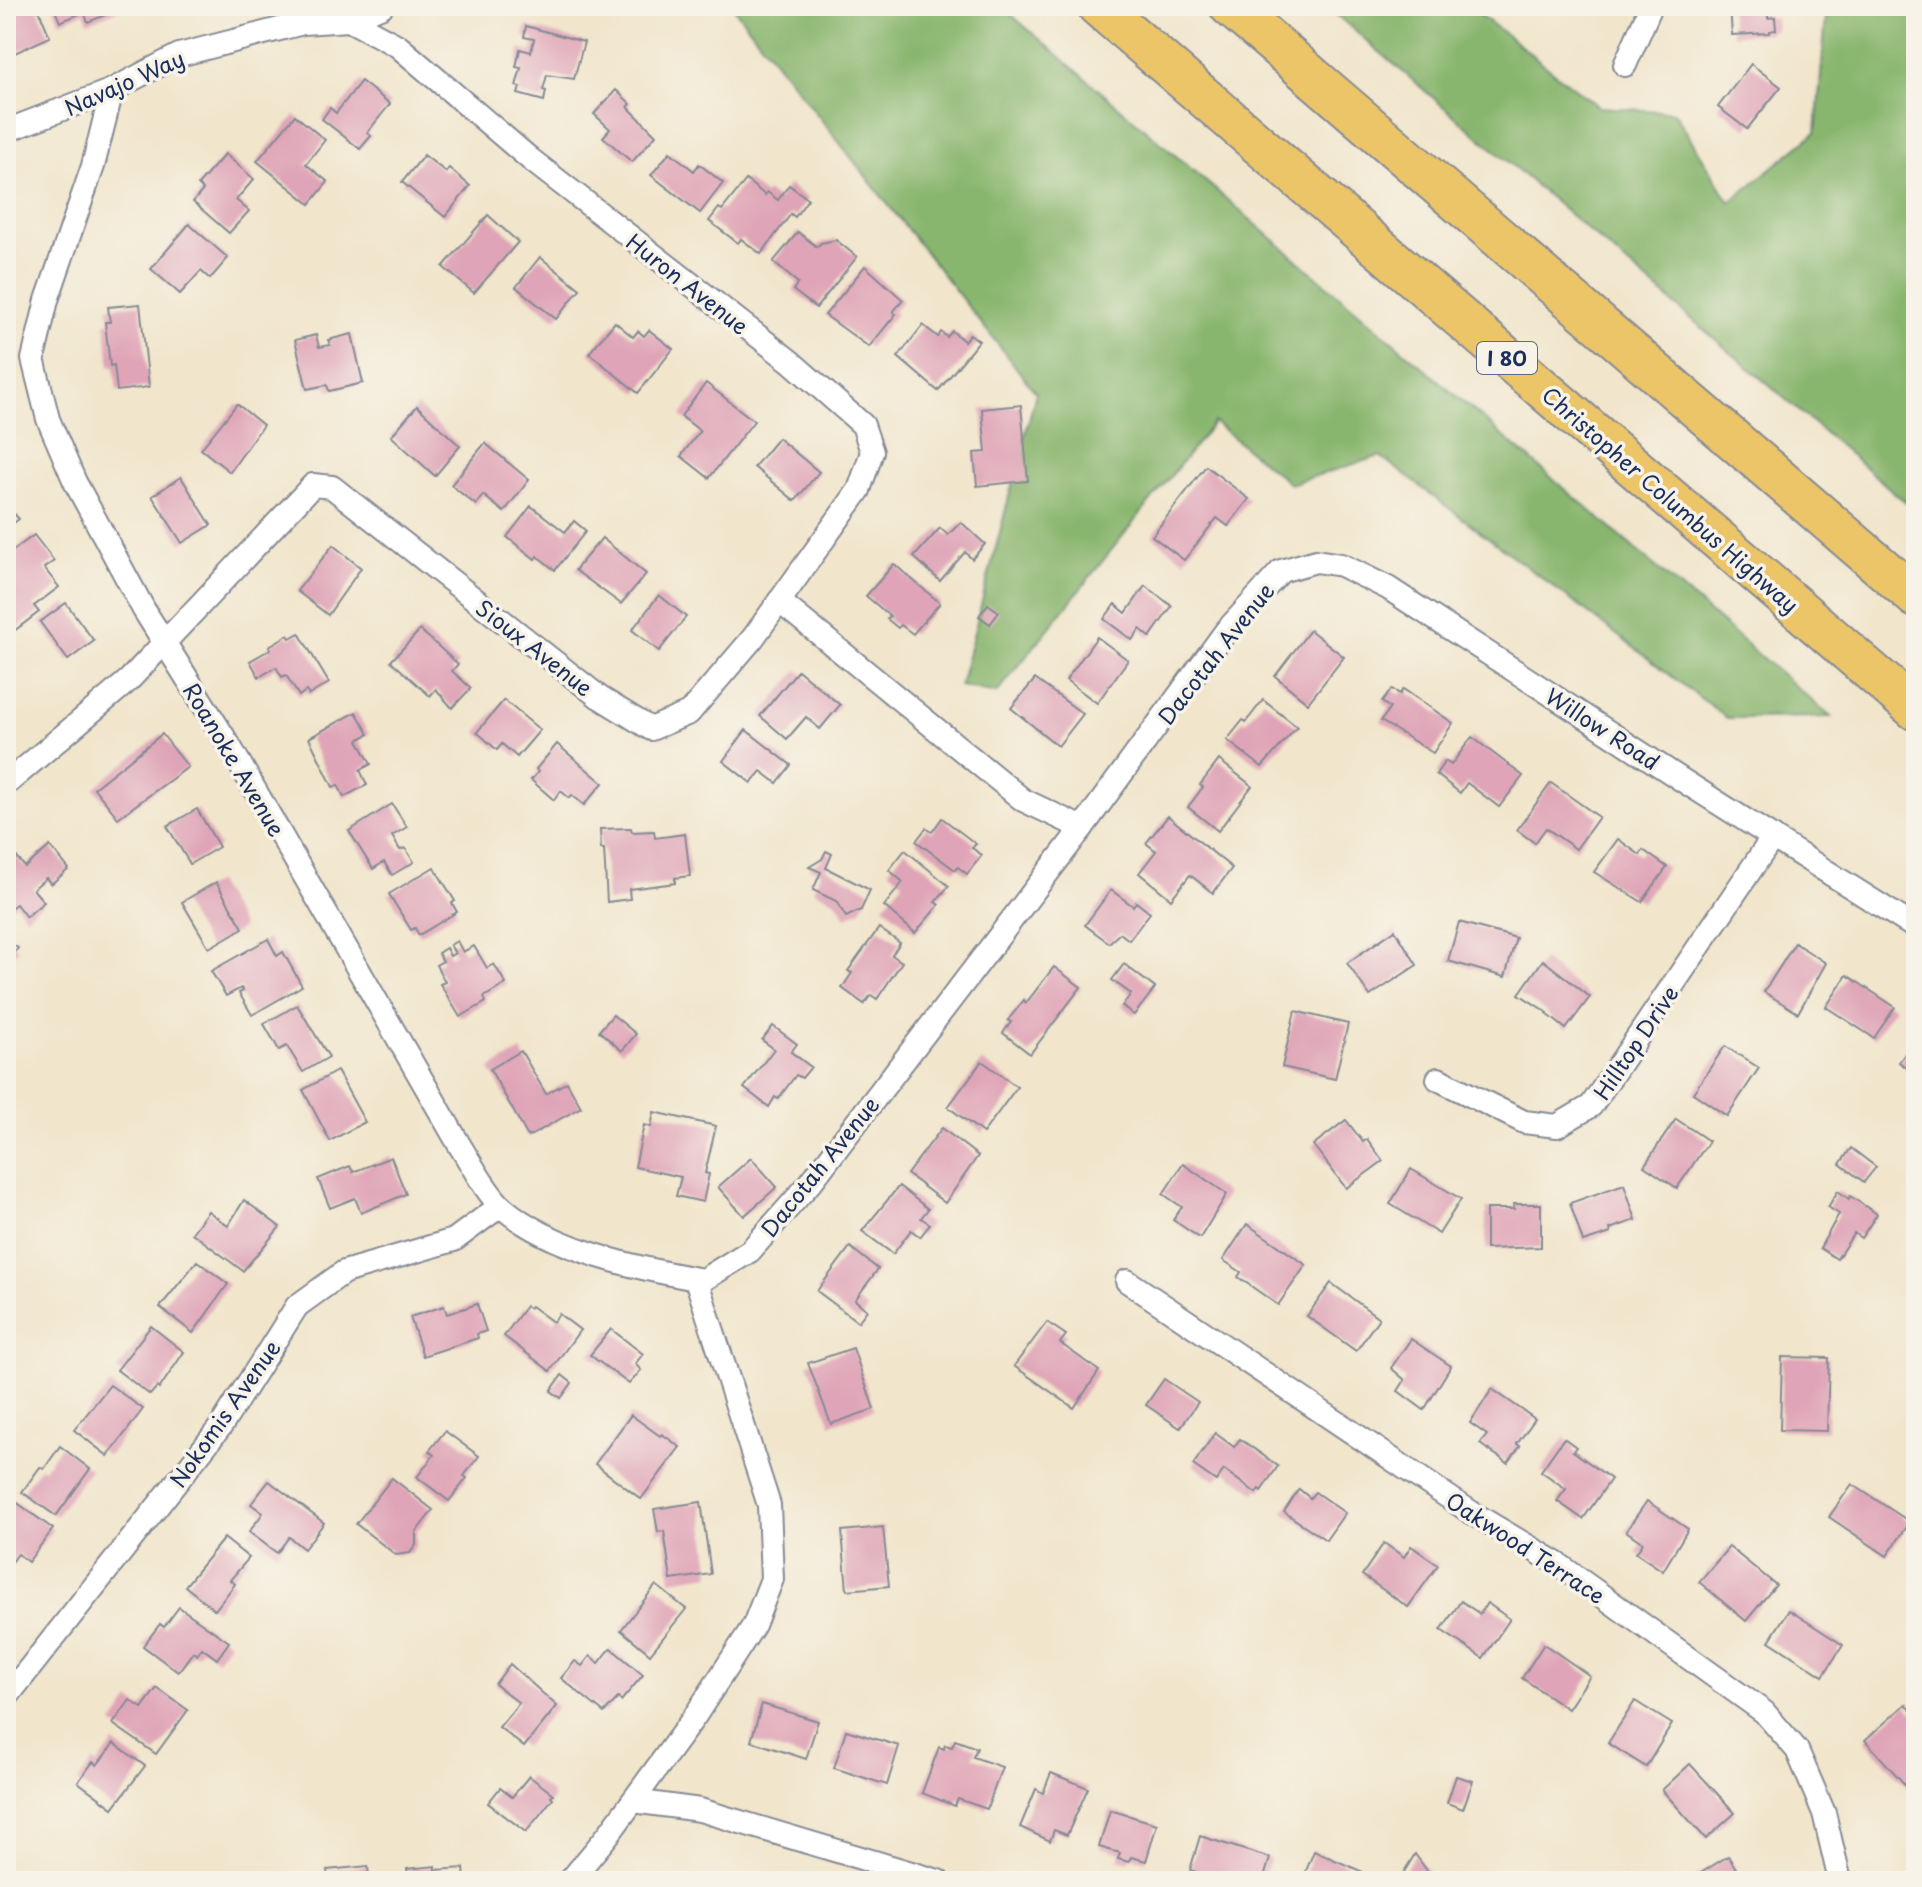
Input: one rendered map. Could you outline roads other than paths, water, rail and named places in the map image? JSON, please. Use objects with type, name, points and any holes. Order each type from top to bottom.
[{"type":"highway","name":"Christopher Columbus Highway","points":[[1098,6],[1916,710]]},
{"type":"highway","points":[[1230,6],[1916,597]]},
{"type":"street","name":"Navajo Way","points":[[6,131],[112,90],[179,55],[303,23],[349,20],[382,6]]},
{"type":"street","points":[[1625,65],[1651,6]]},
{"type":"street","name":"Huron Avenue","points":[[349,20],[398,46],[530,159],[790,361],[863,425],[872,452],[859,490],[779,601]]},
{"type":"street","name":"Roanoke Avenue","points":[[112,90],[93,166],[47,300],[33,359],[48,419],[75,482],[164,643],[229,745],[460,1146],[500,1206],[543,1234],[632,1268],[696,1279]]},
{"type":"street","name":"Sioux Avenue","points":[[6,784],[129,680],[313,485],[332,487],[599,697],[651,729],[689,713],[753,638],[779,601]]},
{"type":"street","name":"Willow Road","points":[[1281,571],[1316,561],[1341,565],[1388,588],[1916,928]]},
{"type":"street","name":"Dacotah Avenue","points":[[696,1279],[703,1280],[750,1251],[811,1182],[1082,828],[1226,631],[1281,571]]},
{"type":"street","points":[[779,601],[1023,800],[1082,828]]},
{"type":"street","name":"Hilltop Drive","points":[[1438,1079],[1524,1122],[1557,1126],[1591,1106],[1773,837]]},
{"type":"street","name":"Nokomis Avenue","points":[[6,1698],[221,1426],[297,1306],[344,1272],[454,1240],[500,1206]]},
{"type":"street","points":[[570,1881],[695,1716],[754,1625],[772,1579],[769,1505],[696,1279]]},
{"type":"street","name":"Oakwood Terrace","points":[[1127,1281],[1472,1513],[1558,1564],[1764,1712],[1797,1750],[1824,1813],[1840,1881]]},
{"type":"street","points":[[633,1801],[700,1810],[938,1881]]}]
